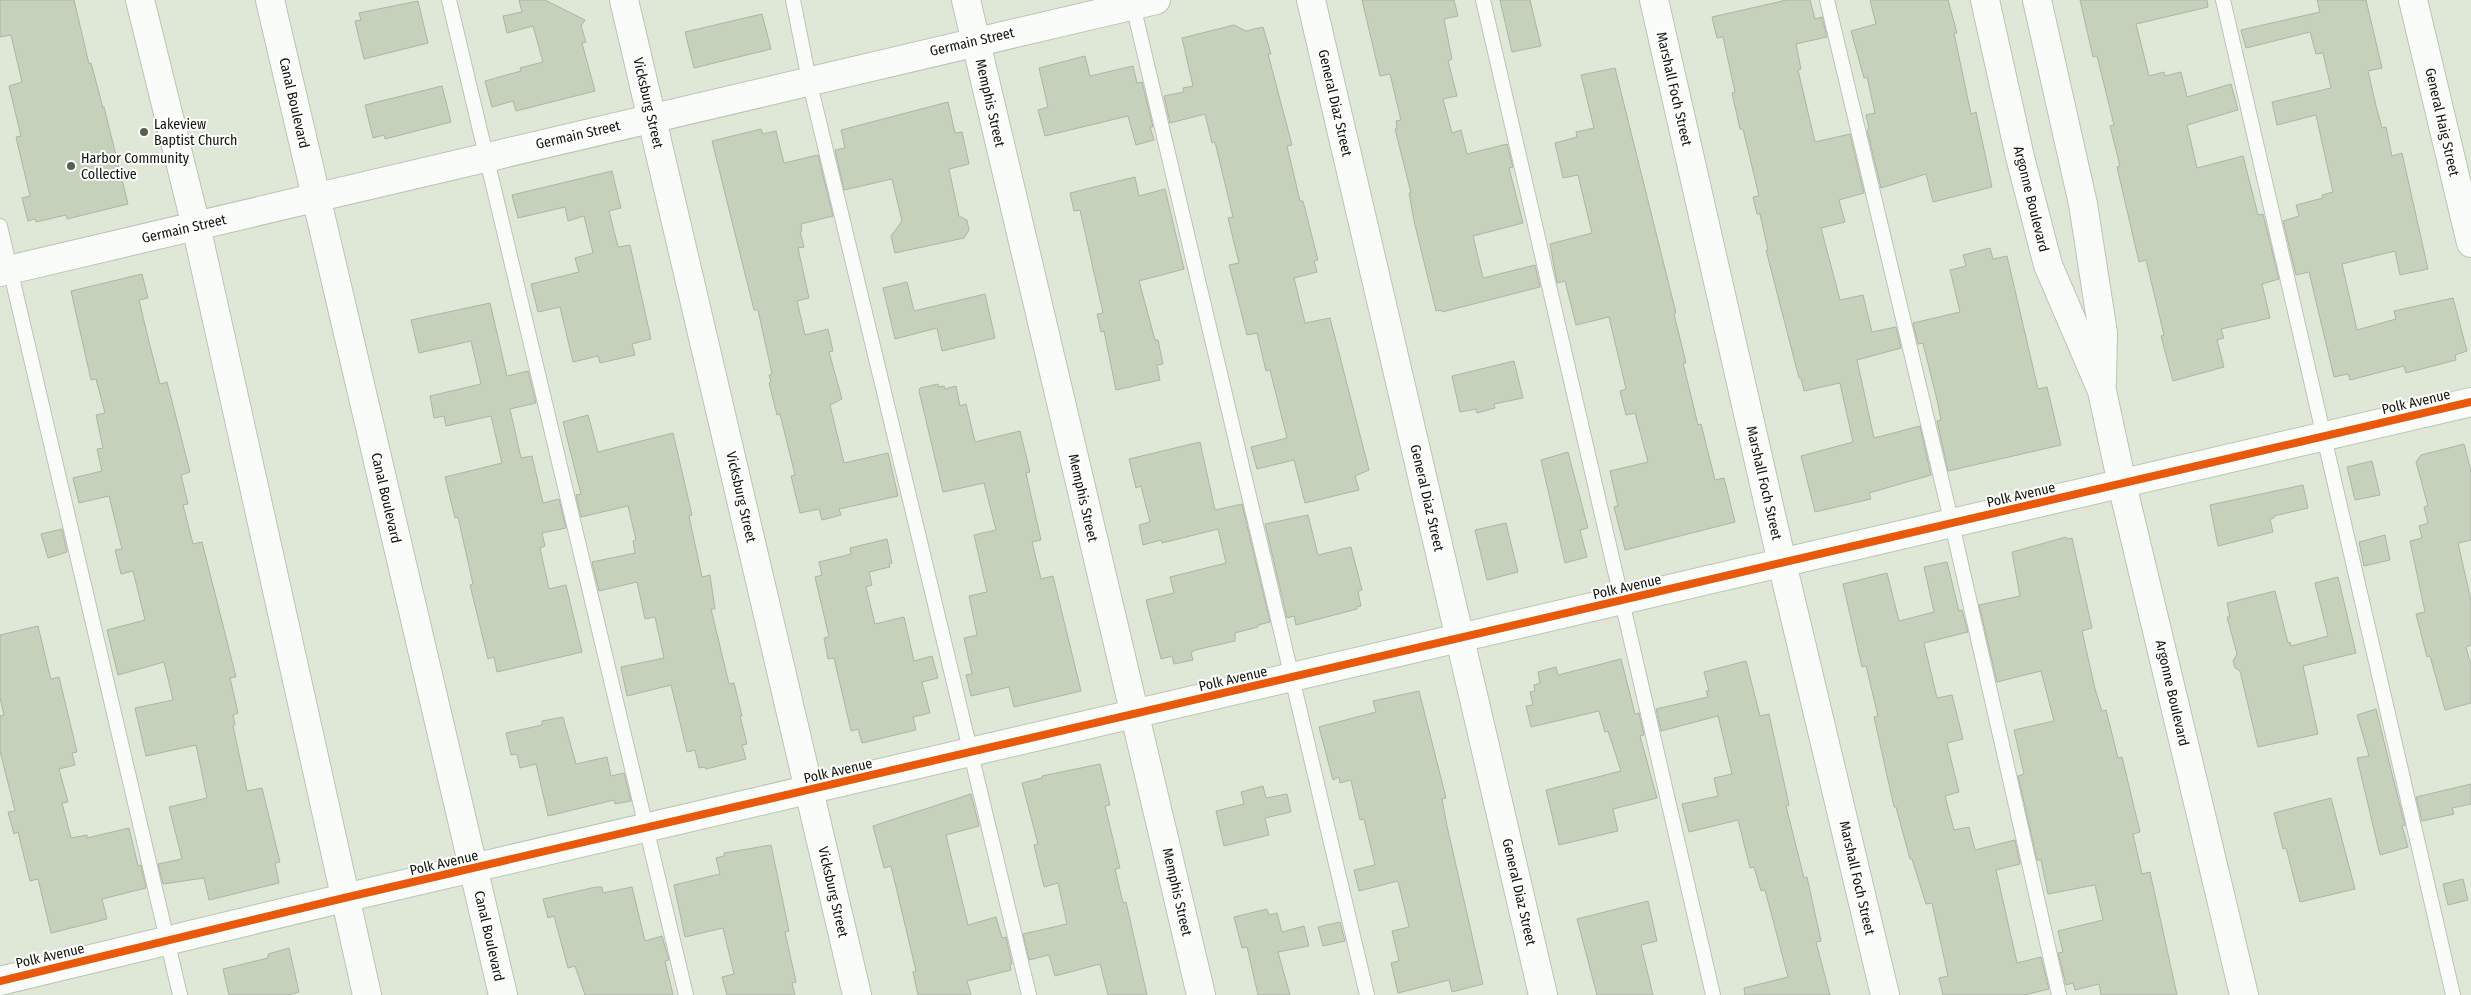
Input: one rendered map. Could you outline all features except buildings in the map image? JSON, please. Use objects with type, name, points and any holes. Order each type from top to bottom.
[{"type":"street","points":[[140,0],[196,226],[367,995]]},
{"type":"street","name":"Canal Boulevard","points":[[270,0],[503,995]]},
{"type":"street","name":"Vicksburg Street","points":[[624,0],[857,995]]},
{"type":"street","name":"Memphis Street","points":[[966,0],[1201,995]]},
{"type":"street","name":"General Diaz Street","points":[[1311,0],[1543,995]]},
{"type":"street","name":"Marshall Foch Street","points":[[1654,0],[1782,563],[1885,995]]},
{"type":"street","name":"Argonne Boulevard","points":[[1985,0],[2020,157],[2048,266],[2102,391],[2122,484],[2244,995]]},
{"type":"street","name":"Argonne Boulevard","points":[[2037,0],[2083,204],[2103,332],[2102,391]]},
{"type":"street","name":"General Haig Street","points":[[2413,0],[2471,243]]},
{"type":"street","name":"Germain Street","points":[[5,271],[1141,2]]},
{"type":"street","name":"Polk Avenue","points":[[0,982],[344,898],[2471,402]]},
{"type":"street","points":[[0,982],[3,995]]},
{"type":"lane","points":[[449,0],[686,995]]},
{"type":"lane","points":[[793,0],[809,80],[1029,995]]},
{"type":"lane","points":[[1483,0],[1713,995]]},
{"type":"lane","points":[[1827,0],[1952,524],[2059,995]]},
{"type":"lane","points":[[2223,0],[2453,995]]},
{"type":"lane","points":[[1141,2],[1293,678],[1367,995]]},
{"type":"lane","points":[[0,226],[5,271],[180,995]]},
{"type":"cycle path","points":[[0,981],[344,898],[2471,402]]},
{"type":"place","name":"Lakeview Baptist Church","points":[[144,132]]},
{"type":"place","name":"Harbor Community Collective","points":[[71,166]]}]
